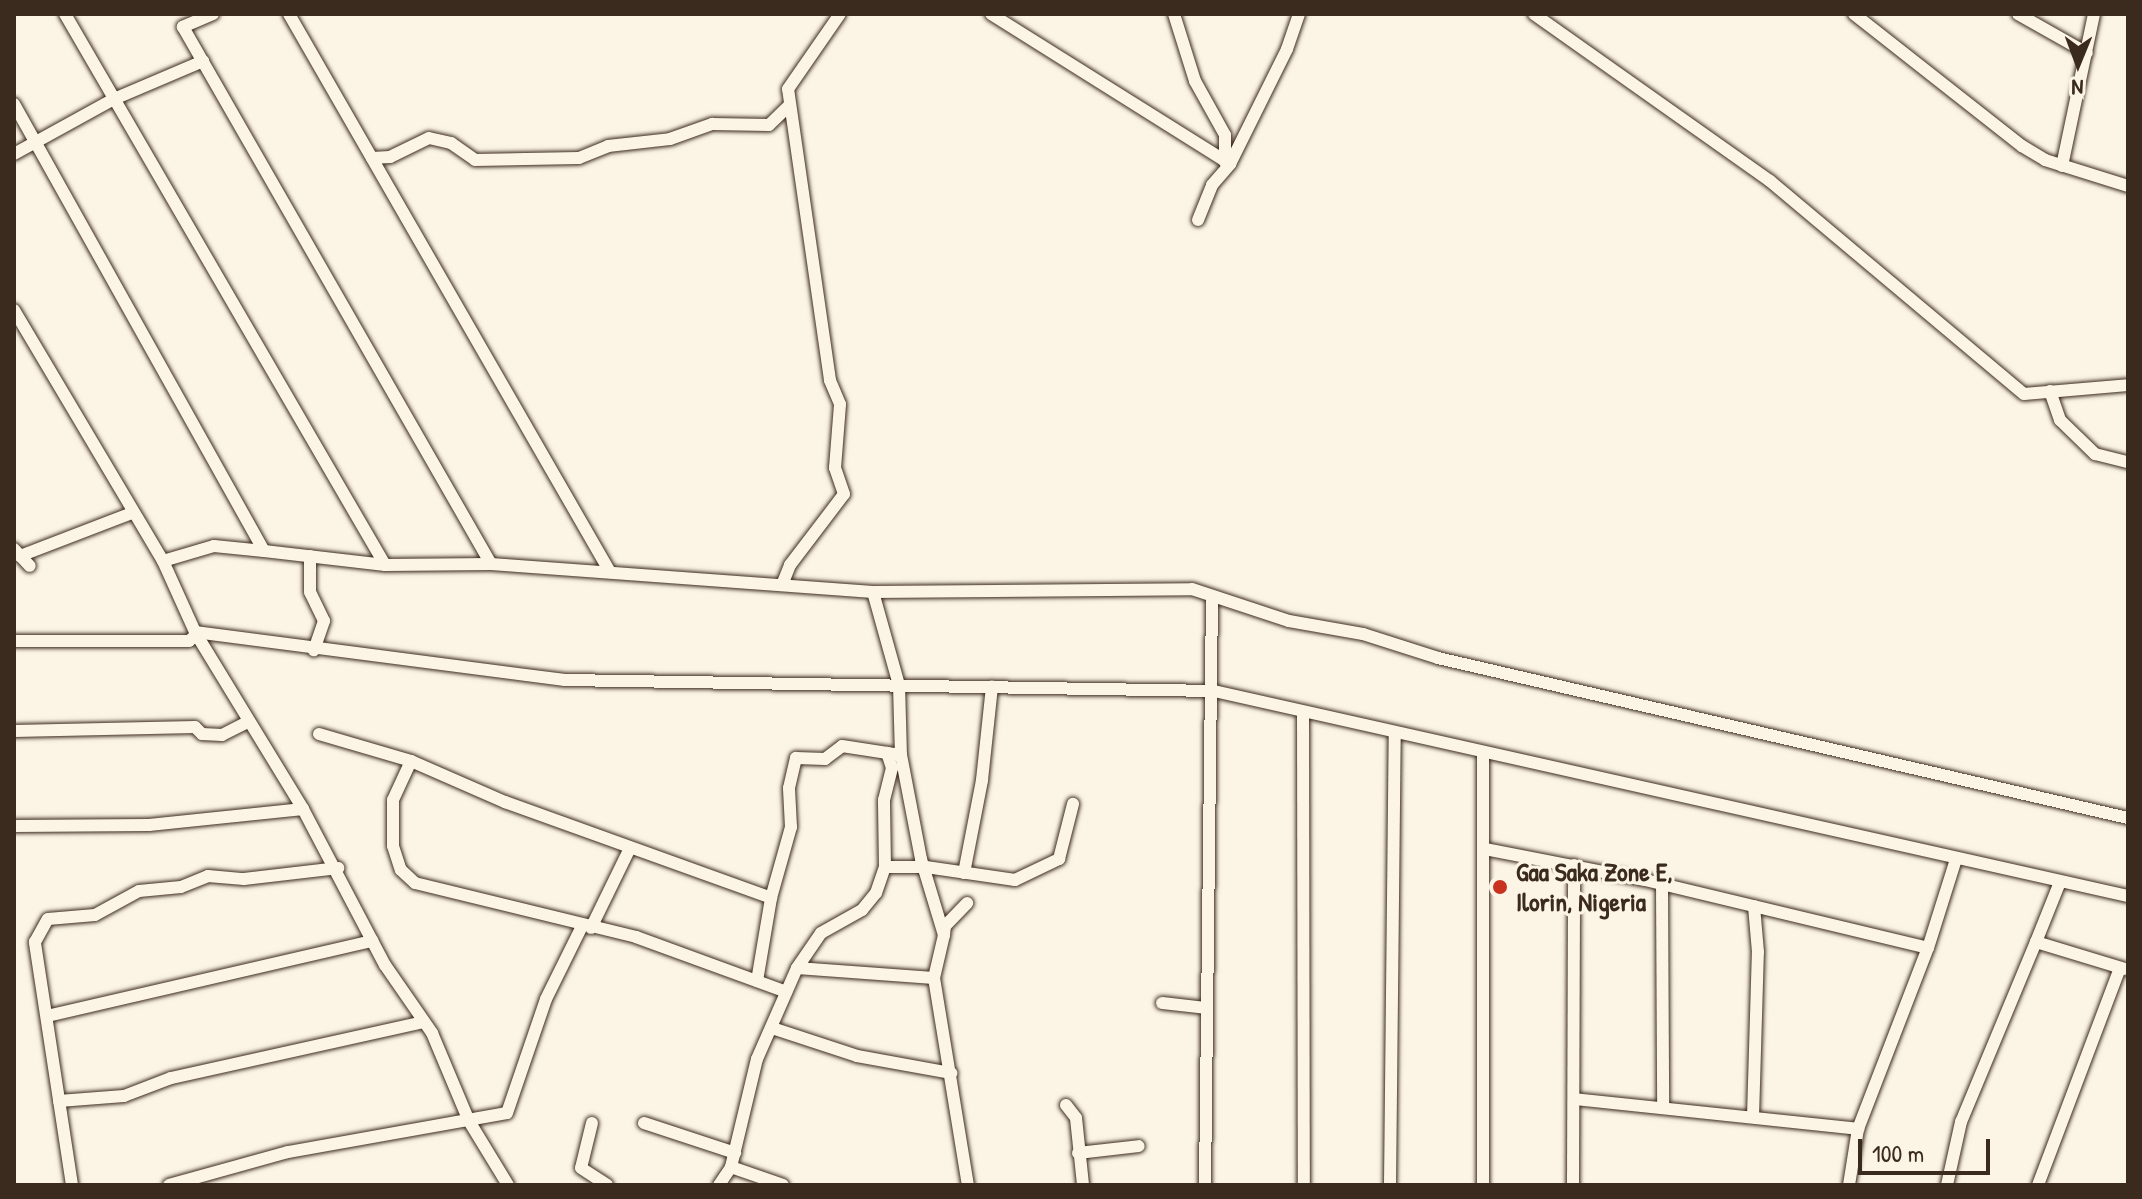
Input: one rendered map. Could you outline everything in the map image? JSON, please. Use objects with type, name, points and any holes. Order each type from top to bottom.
[{"type":"street","points":[[65,14],[385,565]]},
{"type":"street","points":[[175,14],[491,564]]},
{"type":"street","points":[[183,27],[213,14]]},
{"type":"street","points":[[289,14],[610,572]]},
{"type":"street","points":[[782,585],[790,565],[844,494],[835,468],[840,404],[830,380],[790,105],[790,81],[808,64],[840,14]]},
{"type":"street","points":[[991,14],[1227,163]]},
{"type":"street","points":[[1174,14],[1195,81],[1225,135],[1227,163]]},
{"type":"street","points":[[1198,220],[1212,185],[1227,163],[1287,49],[1299,14]]},
{"type":"street","points":[[1534,14],[1770,181],[2024,394],[2128,385]]},
{"type":"street","points":[[1854,14],[2010,138],[2062,166],[2128,186]]},
{"type":"street","points":[[2018,14],[2087,53]]},
{"type":"street","points":[[2062,166],[2094,14]]},
{"type":"street","points":[[14,154],[114,99],[203,61]]},
{"type":"street","points":[[14,104],[264,551]]},
{"type":"street","points":[[372,158],[390,157],[429,138],[451,143],[475,160],[579,158],[608,146],[670,139],[712,124],[769,125],[790,105]]},
{"type":"street","points":[[14,310],[38,356],[88,430],[132,513],[163,561],[196,634],[338,868],[372,941],[423,1022],[469,1121],[508,1185]]},
{"type":"street","points":[[2050,391],[2060,420],[2095,454],[2128,462]]},
{"type":"street","points":[[19,555],[132,513]]},
{"type":"street","points":[[163,561],[214,546],[385,565],[491,564],[873,592],[1192,589],[1438,658],[2128,818]]},
{"type":"street","points":[[310,556],[310,592],[324,621],[314,650]]},
{"type":"street","points":[[719,1185],[731,1167],[747,1090],[797,968],[821,933],[867,904],[885,867],[884,800],[894,754],[899,685],[873,592]]},
{"type":"street","points":[[1205,1185],[1214,691],[1212,596]]},
{"type":"street","points":[[196,634],[565,680],[1214,691],[1483,754],[2128,896]]},
{"type":"street","points":[[14,641],[189,641],[196,634]]},
{"type":"street","points":[[964,873],[982,780],[992,687]]},
{"type":"street","points":[[1303,712],[1304,1185]]},
{"type":"street","points":[[14,731],[195,727],[202,734],[222,735],[248,722]]},
{"type":"street","points":[[1390,1185],[1395,733]]},
{"type":"street","points":[[319,734],[411,761],[630,848],[771,898]]},
{"type":"street","points":[[757,981],[771,898],[791,827],[789,788],[796,758],[825,759],[842,746],[894,754]]},
{"type":"street","points":[[894,754],[944,935]]},
{"type":"street","points":[[1483,754],[1483,1185]]},
{"type":"street","points":[[411,761],[393,800],[393,846],[410,880],[636,937],[786,992]]},
{"type":"street","points":[[885,867],[926,867],[1010,881],[1055,862],[1063,852],[1073,804]]},
{"type":"street","points":[[14,826],[149,825],[303,809]]},
{"type":"street","points":[[169,1185],[202,1182],[288,1152],[507,1113],[546,999],[630,848]]},
{"type":"street","points":[[1485,849],[1662,884],[1928,948]]},
{"type":"street","points":[[1849,1185],[1858,1129],[1928,948],[1956,859]]},
{"type":"street","points":[[1573,1185],[1574,865]]},
{"type":"street","points":[[72,1185],[35,942],[48,919],[95,915],[139,891],[181,887],[208,876],[244,879],[338,868]]},
{"type":"street","points":[[1947,1185],[1961,1122],[2060,882]]},
{"type":"street","points":[[1662,884],[1663,1108]]},
{"type":"street","points":[[967,903],[945,926],[934,978],[968,1185]]},
{"type":"street","points":[[1753,1117],[1758,952],[1754,906]]},
{"type":"street","points":[[47,1016],[372,941]]},
{"type":"street","points":[[2036,942],[2124,969],[2038,1185]]},
{"type":"street","points":[[797,968],[934,978]]},
{"type":"street","points":[[1162,1003],[1206,1008]]},
{"type":"street","points":[[59,1101],[124,1096],[234,1063],[423,1022]]},
{"type":"street","points":[[772,1028],[857,1056],[951,1073]]},
{"type":"street","points":[[1574,1099],[1858,1129]]},
{"type":"street","points":[[1066,1105],[1076,1118],[1083,1185]]},
{"type":"street","points":[[592,1123],[581,1168],[607,1185]]},
{"type":"street","points":[[644,1123],[735,1153]]},
{"type":"street","points":[[1078,1153],[1139,1146]]},
{"type":"street","points":[[731,1167],[783,1185]]},
{"type":"place","name":"Gaa Saka Zone E, Ilorin, Nigeria","points":[[1500,887]]}]
